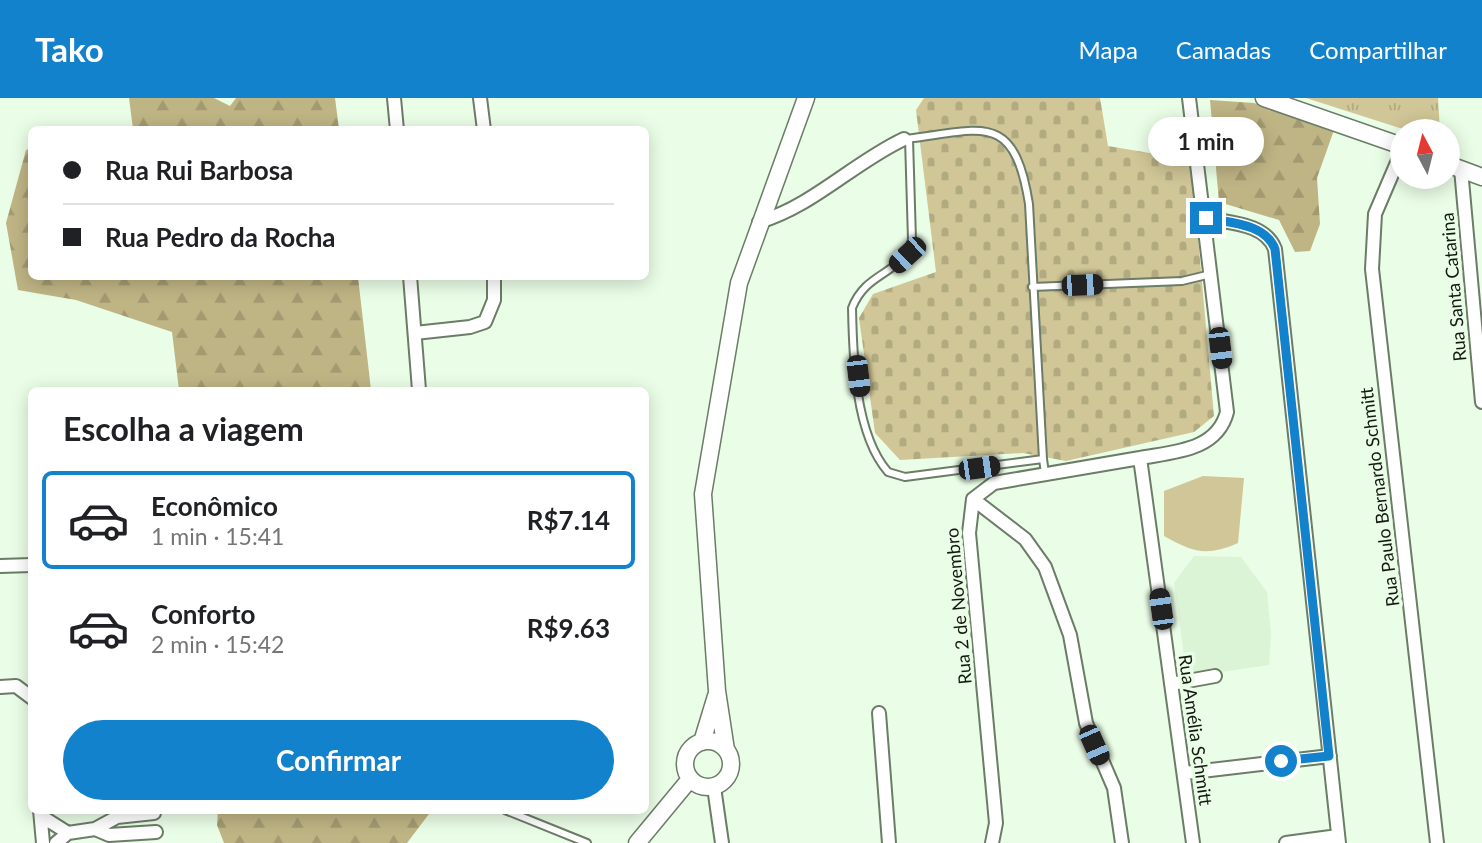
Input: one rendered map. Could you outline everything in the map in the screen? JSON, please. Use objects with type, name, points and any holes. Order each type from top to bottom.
[{"type":"street","points":[[394,98],[397,126]]},
{"type":"street","points":[[480,98],[484,126]]},
{"type":"street","points":[[726,750],[716,742],[702,742],[687,753],[685,766],[690,779],[701,786],[713,786],[729,774],[731,762],[726,750],[717,691],[702,494],[739,283],[758,222],[806,98]]},
{"type":"street","points":[[1122,843],[1114,788],[1086,723],[1070,635],[1045,567],[1026,538],[973,499],[994,483],[1192,448],[1217,434],[1224,423],[1226,397],[1206,218],[1189,98]]},
{"type":"street","points":[[1264,98],[1390,145]]},
{"type":"street","points":[[758,222],[794,210],[866,160],[907,139]]},
{"type":"street","points":[[1460,168],[1482,177]]},
{"type":"street","name":"Rua Paulo Bernardo Schmitt","points":[[1390,178],[1375,214],[1373,269],[1437,843]]},
{"type":"street","name":"Rua Santa Catarina","points":[[1457,189],[1482,402]]},
{"type":"street","points":[[1206,218],[1257,229],[1272,240],[1275,249],[1339,839],[1286,843]]},
{"type":"street","points":[[410,280],[419,387]]},
{"type":"street","points":[[415,332],[470,327],[485,322],[494,300],[494,280]]},
{"type":"street","name":"Rua Amélia Schmitt","points":[[1140,458],[1193,843]]},
{"type":"street","name":"Rua 2 de Novembro","points":[[973,499],[969,533],[996,822],[992,843]]},
{"type":"street","points":[[0,566],[28,565]]},
{"type":"street","points":[[1171,684],[1215,676]]},
{"type":"street","points":[[0,687],[16,686],[28,694]]},
{"type":"street","points":[[702,742],[717,691]]},
{"type":"street","points":[[879,713],[889,843]]},
{"type":"street","points":[[1185,773],[1329,756]]},
{"type":"street","points":[[637,843],[690,779]]},
{"type":"street","points":[[713,786],[722,843]]},
{"type":"street","points":[[41,814],[43,843]]},
{"type":"street","points":[[42,814],[68,833]]},
{"type":"street","points":[[56,843],[68,833],[95,829],[117,817],[136,814]]},
{"type":"street","points":[[95,829],[109,835],[156,837],[154,814]]},
{"type":"lane","points":[[1043,459],[905,477],[888,472],[870,444],[863,423],[852,308],[859,290],[907,255],[912,240],[907,139],[997,132],[1020,163],[1026,184],[1045,473]]},
{"type":"lane","points":[[1032,287],[1182,281],[1212,274]]},
{"type":"lane","points":[[515,814],[587,843]]},
{"type":"shaded area","points":[[1194,556],[1241,557],[1267,592],[1271,634],[1269,665],[1187,677],[1174,583]]},
{"type":"green space","points":[[129,98],[214,98],[230,106],[236,98],[335,98],[339,126],[133,126]]},
{"type":"green space","points":[[924,98],[1100,98],[1108,146],[1191,160],[1214,416],[1194,432],[1066,461],[1023,453],[900,460],[875,433],[859,318],[873,294],[936,272],[916,110]]},
{"type":"green space","points":[[1306,98],[1438,98],[1439,119],[1390,119],[1390,125]]},
{"type":"green space","points":[[1210,100],[1254,103],[1334,130],[1317,178],[1320,224],[1310,251],[1295,252],[1279,220],[1219,202]]},
{"type":"green space","points":[[28,149],[28,280],[358,280],[371,387],[179,387],[172,332],[76,300],[18,290],[6,223]]},
{"type":"green space","points":[[1203,476],[1244,478],[1238,543],[1217,550],[1200,551],[1164,536],[1164,491]]},
{"type":"green space","points":[[218,814],[429,814],[407,843],[224,843],[217,825]]},
{"type":"route","points":[[1206,218],[1257,229],[1272,240],[1275,249],[1329,756],[1281,761]]}]
